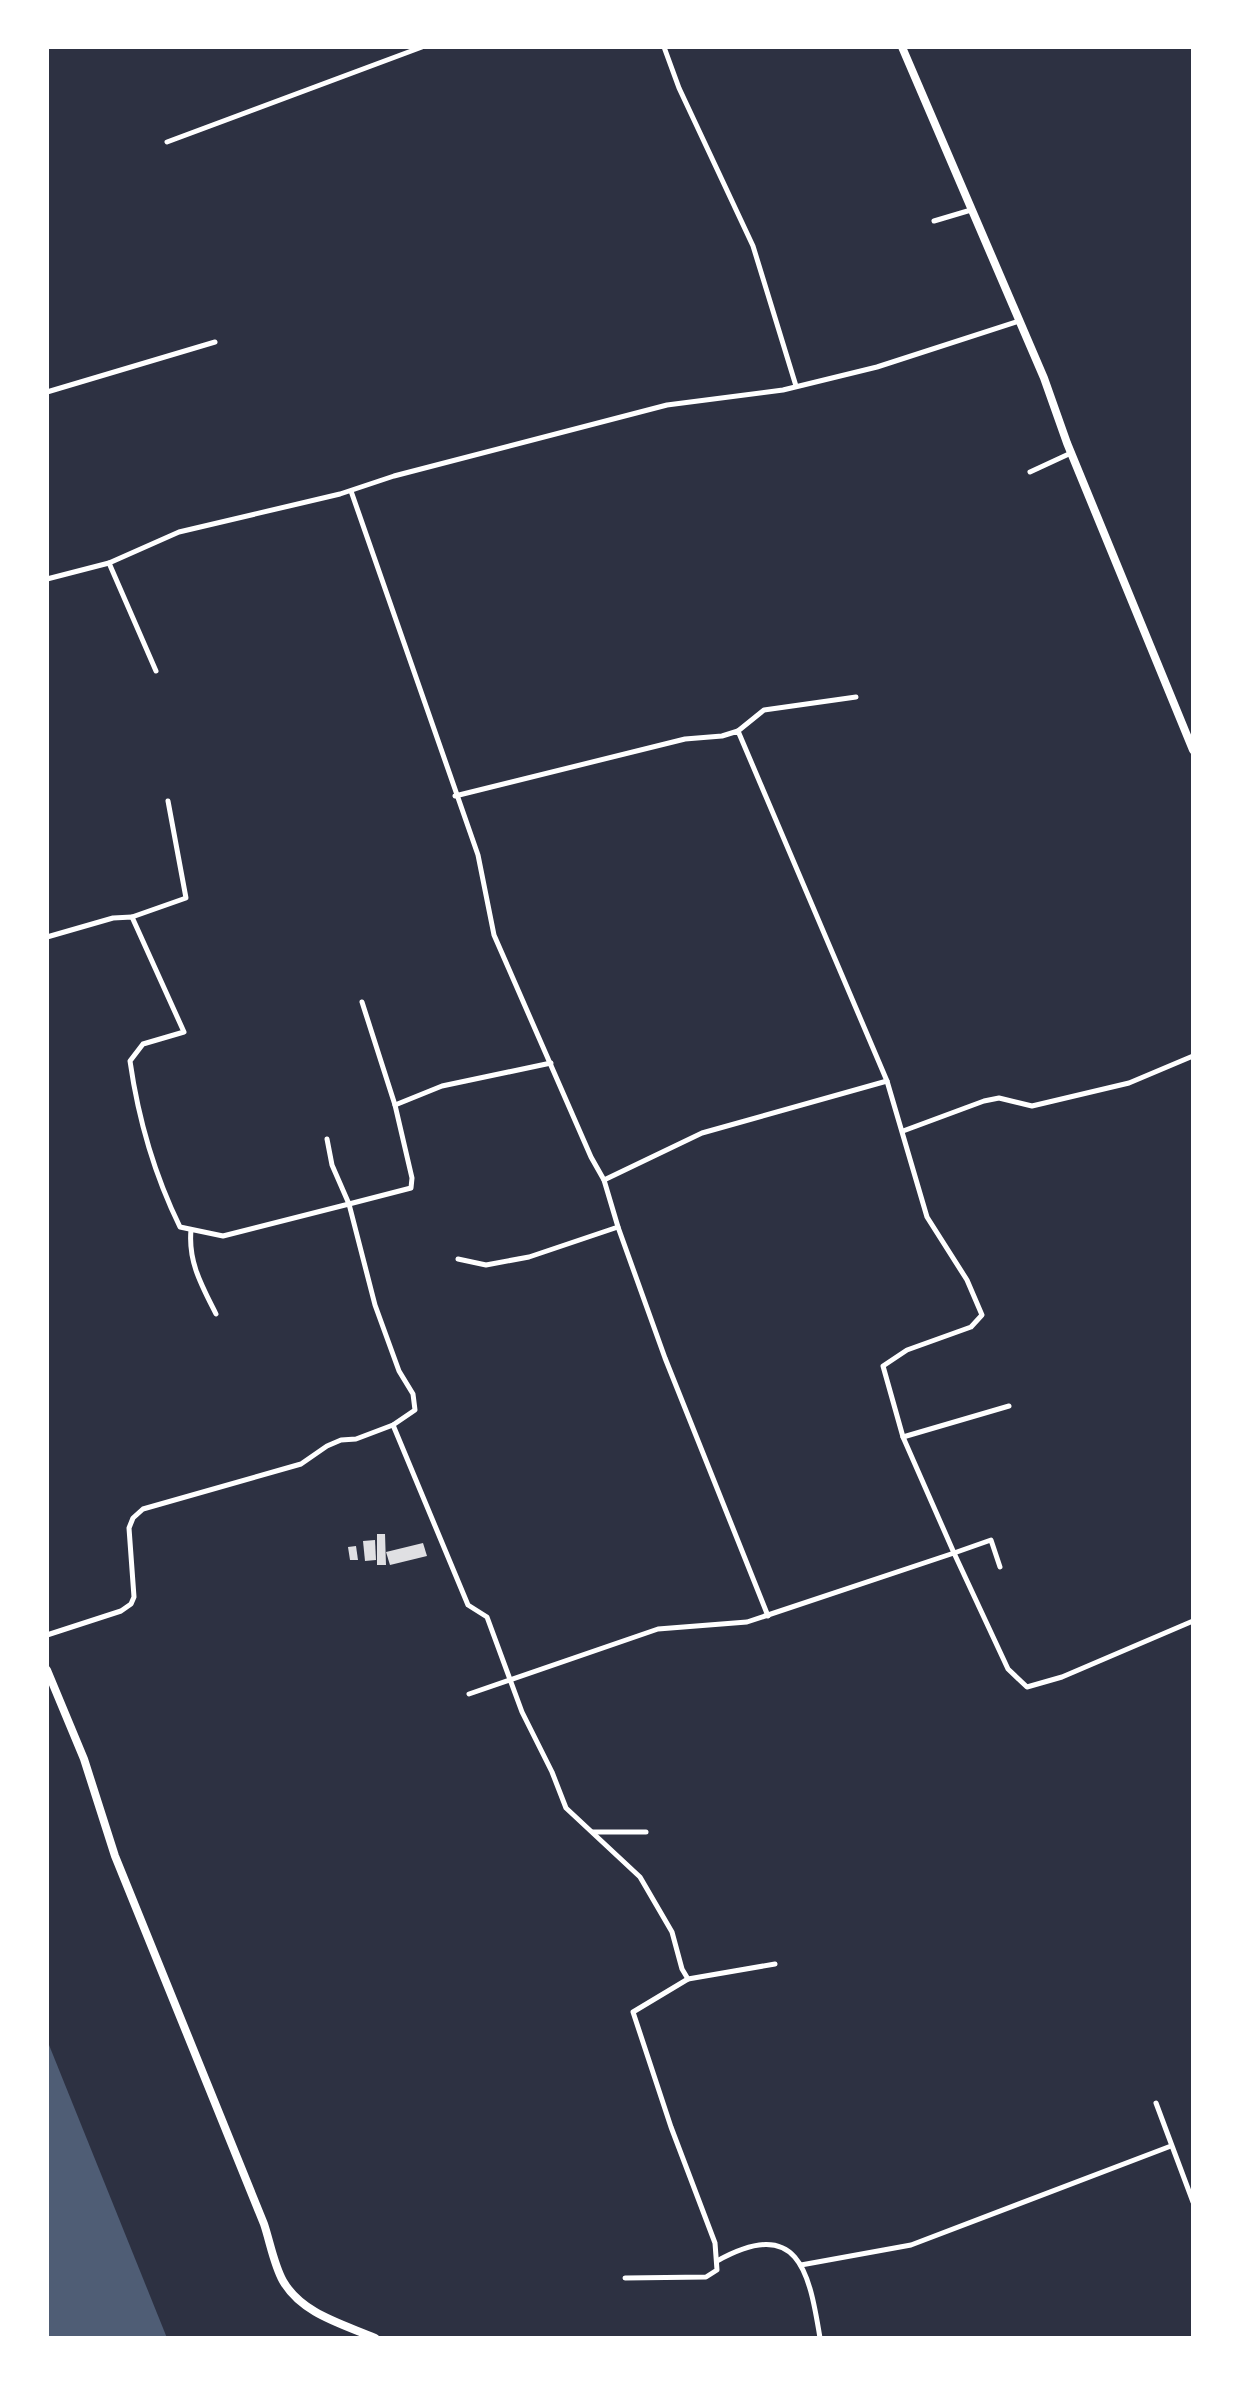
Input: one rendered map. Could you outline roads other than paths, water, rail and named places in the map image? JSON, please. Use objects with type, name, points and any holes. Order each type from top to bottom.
[{"type":"main road","points":[[902,47],[1019,321],[1193,750]]},
{"type":"main road","points":[[47,1670],[84,1759],[115,1856],[264,2224],[282,2280],[298,2300],[320,2315],[375,2338]]},
{"type":"street","points":[[167,142],[422,47]]},
{"type":"street","points":[[664,47],[679,88],[753,246],[796,386]]},
{"type":"street","points":[[934,221],[971,210]]},
{"type":"street","points":[[47,579],[109,563],[179,532],[351,491],[419,469],[667,405],[796,386],[877,367],[1019,321]]},
{"type":"street","points":[[47,392],[215,342]]},
{"type":"street","points":[[1030,472],[1072,453]]},
{"type":"street","points":[[351,491],[478,855],[494,935],[591,1157],[604,1180],[665,1358],[768,1616]]},
{"type":"street","points":[[109,563],[156,671]]},
{"type":"street","points":[[456,796],[685,739],[722,736],[738,731],[764,710],[856,697]]},
{"type":"street","points":[[738,731],[887,1081],[927,1217],[967,1280],[982,1315],[971,1327],[907,1350],[883,1366],[902,1437],[1008,1669],[1027,1687],[1062,1677],[1193,1621]]},
{"type":"street","points":[[47,937],[113,918],[132,917],[186,898],[168,801]]},
{"type":"street","points":[[132,917],[184,1032],[143,1044],[130,1061],[136,1103],[164,1196],[180,1227],[223,1237],[411,1188],[412,1178],[396,1105],[362,1002]]},
{"type":"street","points":[[903,1131],[984,1101],[999,1098],[1032,1106],[1129,1083],[1193,1056]]},
{"type":"street","points":[[396,1105],[442,1086],[551,1063]]},
{"type":"street","points":[[604,1180],[702,1133],[887,1081]]},
{"type":"street","points":[[47,1635],[121,1611],[131,1604],[134,1597],[129,1528],[132,1518],[143,1509],[301,1464],[327,1446],[341,1440],[356,1440],[393,1425],[415,1410],[413,1394],[399,1371],[375,1306],[349,1204],[332,1165],[327,1139]]},
{"type":"street","points":[[458,1259],[486,1265],[528,1256],[618,1227]]},
{"type":"street","points":[[191,1230],[189,1247],[195,1271],[216,1314]]},
{"type":"street","points":[[902,1437],[1009,1406]]},
{"type":"street","points":[[393,1425],[468,1605],[487,1617],[522,1712],[566,1808],[640,1877],[672,1932],[688,1979]]},
{"type":"street","points":[[469,1694],[658,1629],[747,1622],[768,1616],[832,1591],[991,1540],[1000,1567]]},
{"type":"street","points":[[593,1832],[646,1832]]},
{"type":"street","points":[[625,2278],[706,2277],[717,2270],[715,2243],[633,2011],[688,1979],[775,1964]]},
{"type":"street","points":[[1156,2103],[1193,2202]]},
{"type":"street","points":[[801,2265],[911,2245],[1171,2146]]},
{"type":"street","points":[[717,2261],[738,2249],[779,2244],[801,2265],[812,2290],[820,2338]]},
{"type":"water","points":[[47,2040],[167,2338],[47,2338]]}]
